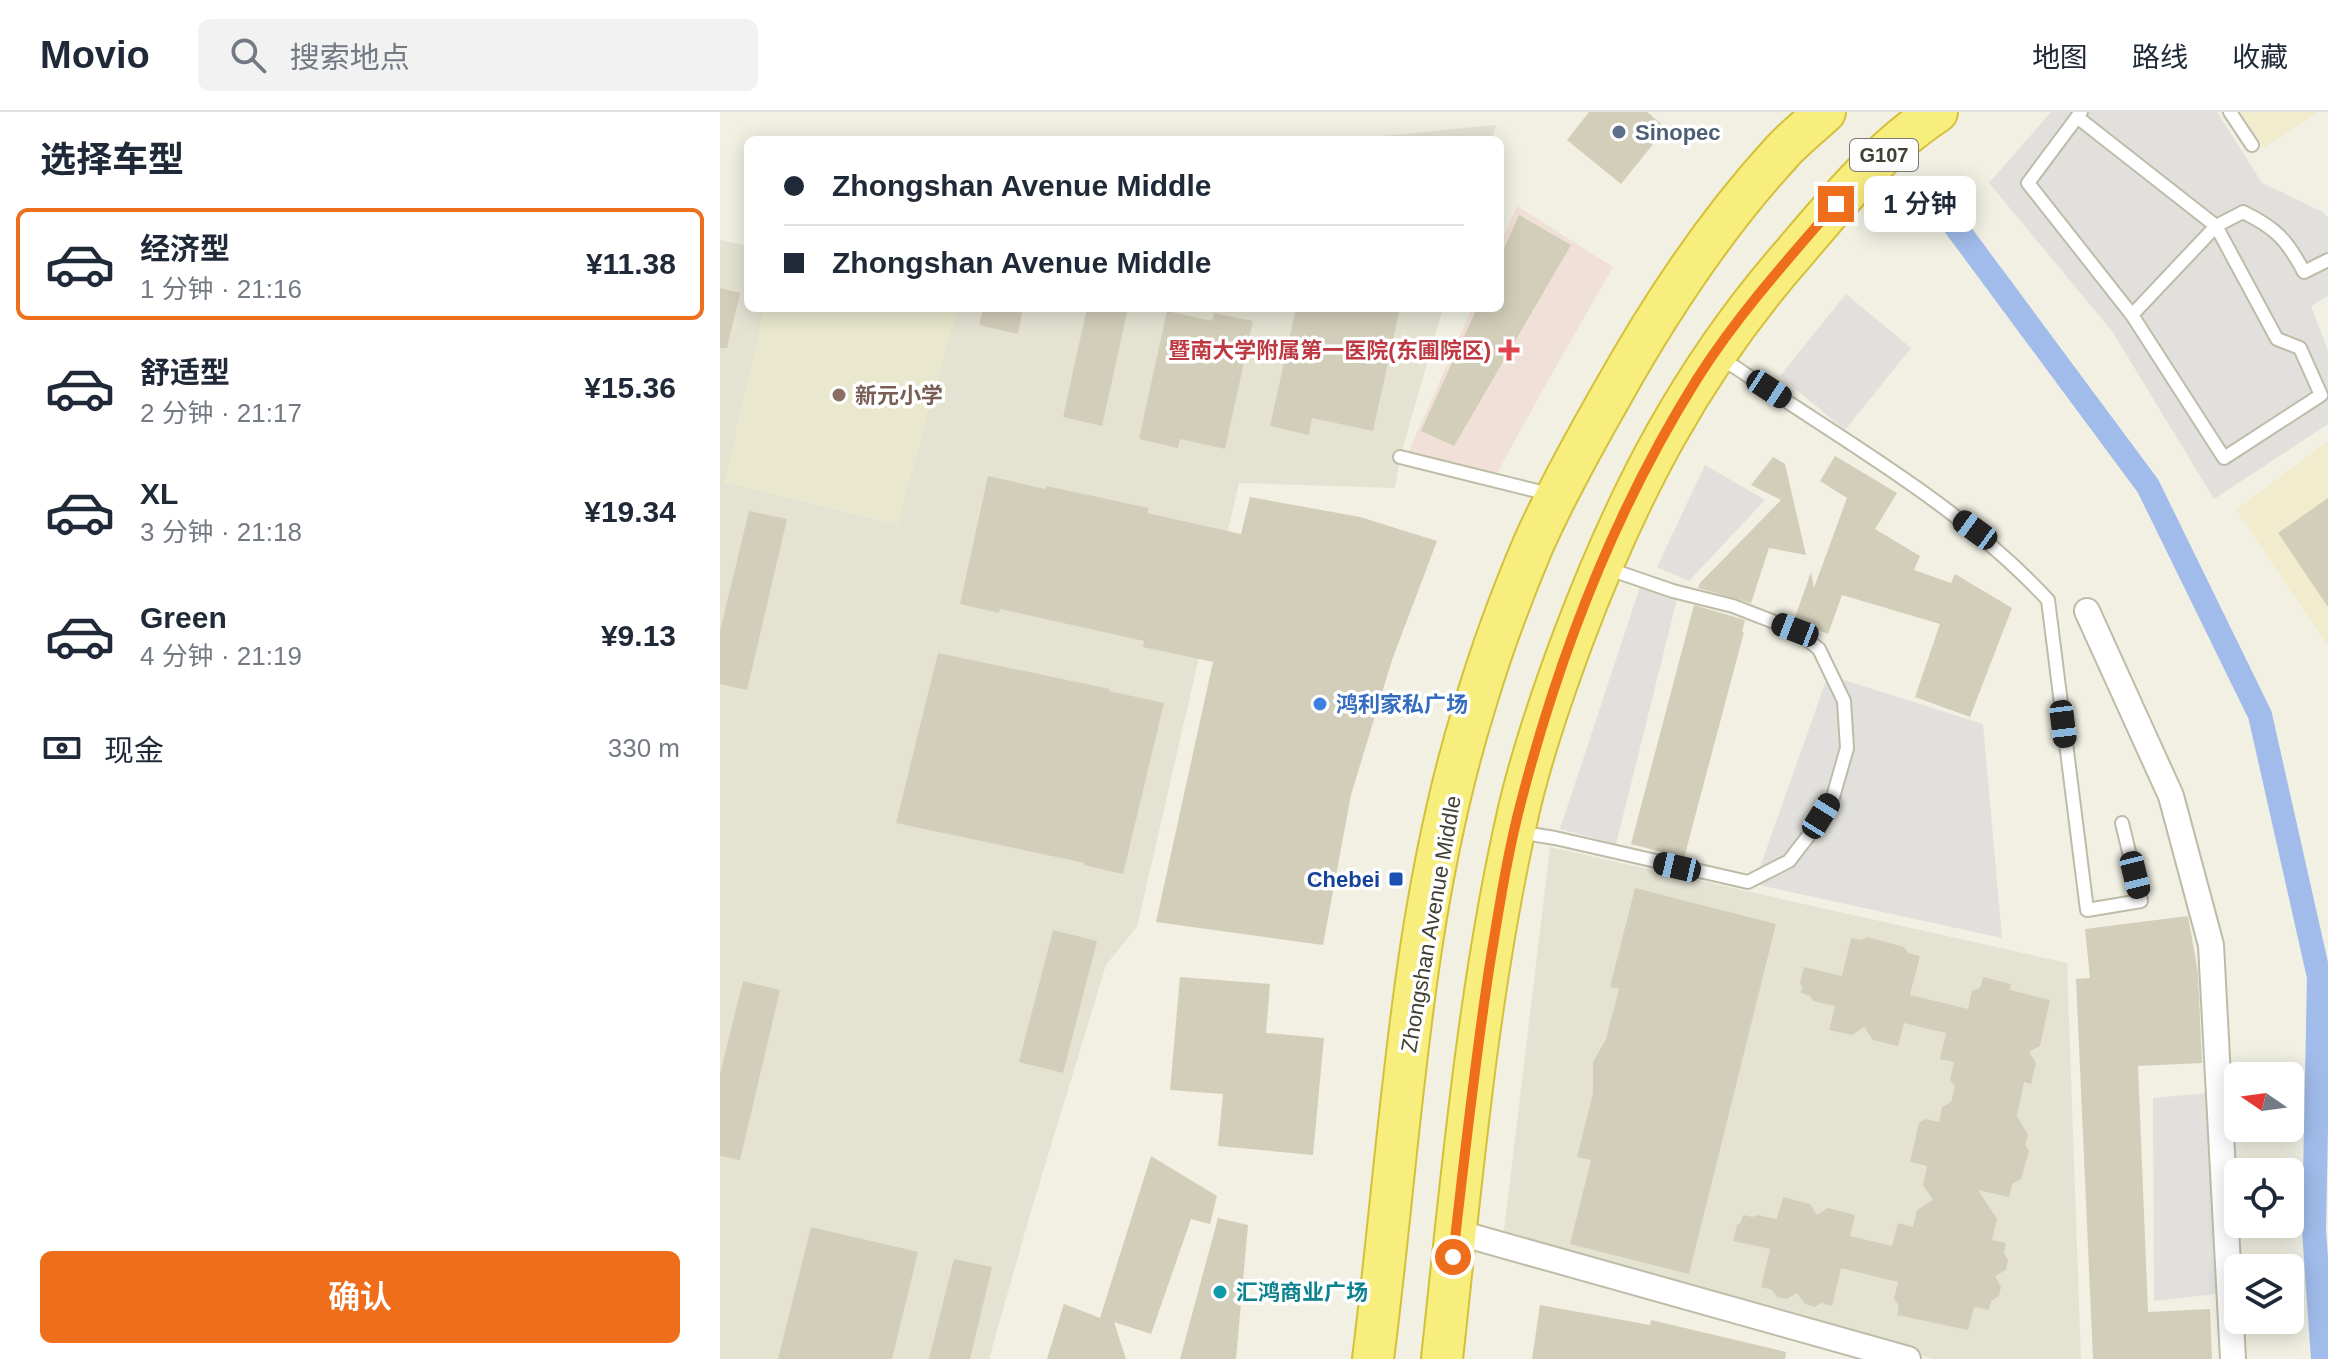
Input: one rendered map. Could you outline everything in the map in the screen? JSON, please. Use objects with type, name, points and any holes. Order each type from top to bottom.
[{"type":"highway","name":"Zhongshan Avenue Middle","points":[[1373,1359],[1405,1076],[1436,862],[1489,660],[1556,496],[1645,334],[1678,282],[1717,230],[1781,152],[1825,112]]},
{"type":"highway","name":"G107","points":[[1442,1359],[1482,1021],[1514,832],[1550,705],[1600,566],[1643,473],[1669,426],[1713,356],[1753,302],[1874,164],[1913,128],[1937,112]]},
{"type":"street","points":[[2087,611],[2171,796],[2211,945],[2233,1359]]},
{"type":"street","points":[[1456,1232],[1908,1359]]},
{"type":"lane","points":[[2230,112],[2252,145]]},
{"type":"lane","points":[[2079,114],[2216,226],[2277,339],[2300,348],[2321,395],[2224,458],[2132,315],[2028,183],[2079,114]]},
{"type":"lane","points":[[2132,315],[2216,226],[2243,212],[2266,223],[2291,246],[2304,272],[2328,260]]},
{"type":"lane","points":[[1713,356],[1859,447],[1975,530],[2018,567],[2048,600],[2087,910],[2141,901],[2122,823]]},
{"type":"lane","points":[[1400,457],[1556,496]]},
{"type":"lane","points":[[1514,832],[1555,838],[1748,882],[1789,861],[1833,797],[1847,748],[1844,701],[1819,649],[1795,630],[1733,606],[1673,591],[1600,566]]},
{"type":"shaded area","points":[[2051,112],[2217,112],[2262,183],[2328,217],[2328,296],[2311,306],[2328,351],[2328,424],[2214,499],[2112,331],[1989,183]]},
{"type":"shaded area","points":[[2240,112],[2318,112],[2264,148]]},
{"type":"shaded area","points":[[1496,125],[1493,136],[1383,136]]},
{"type":"shaded area","name":"暨南大学附属第一医院(东圃院区)","points":[[1517,206],[1613,267],[1496,475],[1409,451],[1470,312],[1504,312],[1504,236]]},
{"type":"shaded area","points":[[720,240],[744,245],[744,312],[764,312],[725,482],[897,524],[956,312],[1442,312],[1400,457],[1395,488],[1239,483],[1137,927],[1106,965],[989,1359],[720,1359]]},
{"type":"shaded area","points":[[1846,294],[1911,348],[1845,430],[1780,376]]},
{"type":"shaded area","name":"新元小学","points":[[764,312],[956,312],[897,524],[725,482]]},
{"type":"shaded area","points":[[2328,441],[2328,646],[2236,510]]},
{"type":"shaded area","points":[[1705,465],[1765,500],[1689,581],[1657,567]]},
{"type":"shaded area","points":[[1640,587],[1677,599],[1616,844],[1560,829]]},
{"type":"shaded area","points":[[1828,675],[1983,724],[2002,938],[1754,884]]},
{"type":"shaded area","points":[[1550,847],[2067,963],[2081,1359],[1933,1359],[1504,1231]]},
{"type":"shaded area","points":[[2221,1092],[2225,1158],[2224,1238],[2230,1238],[2231,1254],[2224,1254],[2224,1293],[2154,1301],[2153,1098]]},
{"type":"building","points":[[1589,112],[1647,112],[1666,128],[1621,184],[1567,140]]},
{"type":"building","points":[[1519,215],[1571,245],[1454,446],[1421,431],[1475,312],[1504,312],[1504,249]]},
{"type":"building","points":[[720,288],[740,293],[727,348],[720,348]]},
{"type":"building","points":[[982,312],[1022,312],[1018,334],[979,325]]},
{"type":"building","points":[[1086,312],[1127,312],[1102,426],[1063,417]]},
{"type":"building","points":[[1167,312],[1212,321],[1214,313],[1253,321],[1225,449],[1180,439],[1178,448],[1139,439]]},
{"type":"building","points":[[1295,312],[1399,312],[1373,431],[1312,418],[1309,435],[1270,426]]},
{"type":"building","points":[[1835,456],[1897,493],[1875,529],[1920,556],[1914,570],[1951,583],[1955,574],[2012,608],[1970,717],[1915,697],[1940,624],[1842,595],[1828,634],[1794,620],[1811,572],[1814,588],[1847,498],[1820,481]]},
{"type":"building","points":[[1773,457],[1785,464],[1806,555],[1769,548],[1751,603],[1698,588],[1781,500],[1751,485]]},
{"type":"building","points":[[988,476],[1149,508],[1147,513],[1241,534],[1250,497],[1360,517],[1437,541],[1392,660],[1351,795],[1323,945],[1156,922],[1213,662],[1143,647],[1144,641],[1000,609],[999,613],[960,604]]},
{"type":"building","points":[[2328,498],[2328,607],[2278,533]]},
{"type":"building","points":[[749,511],[787,519],[747,690],[720,684],[720,631]]},
{"type":"building","points":[[1694,605],[1745,620],[1684,858],[1631,844]]},
{"type":"building","points":[[938,653],[1164,703],[1123,874],[1085,863],[896,823]]},
{"type":"building","points":[[1635,888],[1776,924],[1689,1274],[1570,1244],[1591,1160],[1577,1157],[1593,1093],[1593,1062],[1606,1039],[1619,989],[1610,987]]},
{"type":"building","points":[[2188,916],[2198,973],[2202,1063],[2138,1066],[2148,1312],[2210,1309],[2212,1359],[2093,1359],[2076,979],[2090,978],[2085,929]]},
{"type":"building","points":[[1053,930],[1097,941],[1063,1073],[1019,1062]]},
{"type":"building","points":[[1867,937],[1904,947],[1908,953],[1920,956],[1910,995],[1968,1009],[1972,991],[1980,988],[1983,977],[2011,984],[2010,990],[2050,1000],[2040,1046],[2029,1052],[2036,1063],[2031,1084],[2024,1082],[2017,1116],[2028,1135],[2025,1145],[2029,1151],[2021,1179],[2012,1184],[2009,1197],[1978,1190],[1997,1219],[1992,1240],[2006,1243],[2004,1253],[2008,1260],[2006,1270],[1995,1276],[2001,1287],[1999,1296],[1991,1301],[1989,1310],[1974,1307],[1968,1330],[1897,1315],[1899,1306],[1894,1299],[1898,1282],[1841,1268],[1832,1306],[1805,1304],[1797,1293],[1787,1299],[1777,1297],[1772,1290],[1761,1287],[1770,1249],[1733,1241],[1743,1215],[1777,1219],[1783,1197],[1810,1204],[1817,1215],[1828,1208],[1855,1215],[1850,1236],[1892,1246],[1898,1223],[1913,1227],[1917,1210],[1933,1200],[1923,1185],[1927,1166],[1910,1162],[1919,1123],[1925,1119],[1939,1122],[1942,1107],[1951,1102],[1955,1087],[1950,1080],[1954,1062],[1940,1059],[1946,1033],[1904,1023],[1898,1046],[1873,1040],[1864,1027],[1852,1035],[1829,1030],[1835,1006],[1813,1001],[1810,996],[1801,993],[1804,967],[1842,976],[1851,938],[1862,940]]},
{"type":"building","points":[[1180,977],[1270,984],[1266,1033],[1324,1038],[1313,1155],[1218,1146],[1223,1094],[1170,1090]]},
{"type":"building","points":[[743,981],[780,990],[740,1160],[720,1156],[720,1074]]},
{"type":"building","points":[[1151,1156],[1217,1196],[1210,1224],[1191,1219],[1151,1334],[1114,1322],[1126,1359],[1047,1359],[1064,1304],[1100,1318]]},
{"type":"building","name":"汇鸿商业广场","points":[[1218,1218],[1248,1225],[1236,1359],[1180,1359]]},
{"type":"building","points":[[811,1227],[918,1252],[892,1359],[778,1359]]},
{"type":"building","points":[[954,1259],[992,1267],[970,1359],[929,1359]]},
{"type":"building","points":[[1540,1305],[1650,1325],[1651,1320],[1786,1352],[1785,1359],[1532,1359]]},
{"type":"waterway","points":[[1930,192],[2148,486],[2260,715],[2319,977],[2314,1230],[2323,1359]]},
{"type":"place","name":"Sinopec","points":[[1619,132]]},
{"type":"place","name":"暨南大学附属第一医院(东圃院区)","points":[[1509,350]]},
{"type":"place","name":"新元小学","points":[[839,395]]},
{"type":"place","name":"鸿利家私广场","points":[[1320,704]]},
{"type":"place","name":"Chebei","points":[[1396,879]]},
{"type":"place","name":"汇鸿商业广场","points":[[1220,1292]]},
{"type":"route","points":[[1453,1257],[1480,1036],[1500,904],[1520,804],[1562,667],[1600,566],[1643,473],[1669,426],[1723,341],[1836,204]]}]
